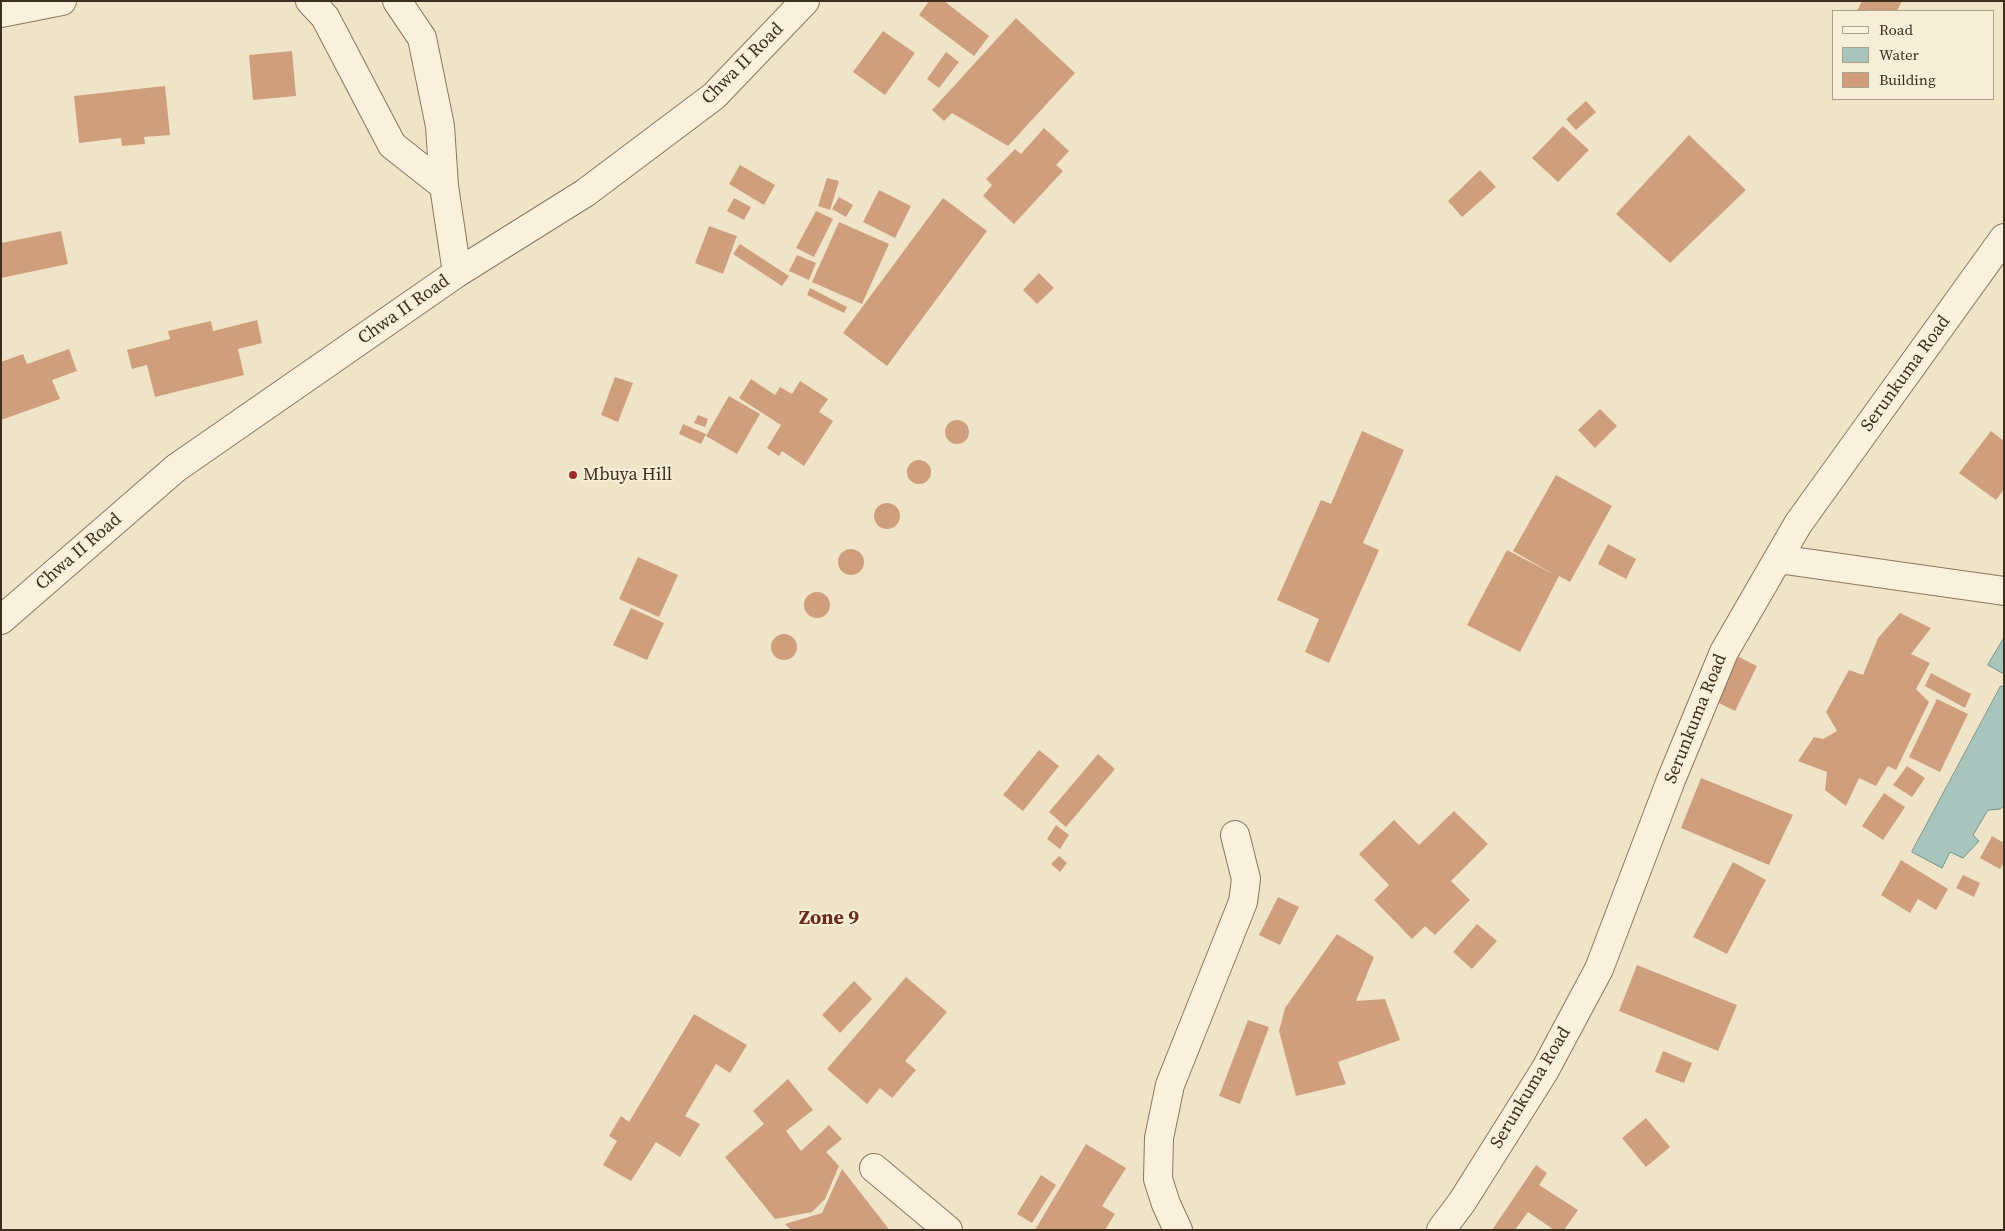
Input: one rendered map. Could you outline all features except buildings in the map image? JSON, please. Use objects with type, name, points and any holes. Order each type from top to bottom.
[{"type":"street","points":[[1,13],[62,1]]},
{"type":"street","points":[[310,1],[325,17],[392,145],[444,186]]},
{"type":"street","points":[[397,1],[422,38],[440,126],[444,186],[457,273]]},
{"type":"street","name":"Chwa II Road","points":[[1,620],[176,468],[457,273],[584,193],[714,96],[805,1]]},
{"type":"street","name":"Serunkuma Road","points":[[1441,1230],[1462,1202],[1545,1070],[1599,969],[1671,780],[1724,652],[1804,516],[2004,238]]},
{"type":"street","points":[[1778,559],[2004,591]]},
{"type":"street","points":[[1178,1230],[1166,1204],[1158,1179],[1159,1138],[1170,1085],[1243,902],[1246,879],[1235,835]]},
{"type":"street","points":[[874,1168],[948,1230]]},
{"type":"water","points":[[2004,638],[2004,674],[1988,665]]},
{"type":"water","points":[[2001,686],[2004,688],[2004,806],[2000,809],[1988,810],[1973,835],[1979,841],[1963,858],[1950,852],[1942,868],[1912,852]]},
{"type":"place","name":"Mbuya Hill","points":[[573,475]]},
{"type":"district","name":"Zone 9","points":[[829,919]]}]
